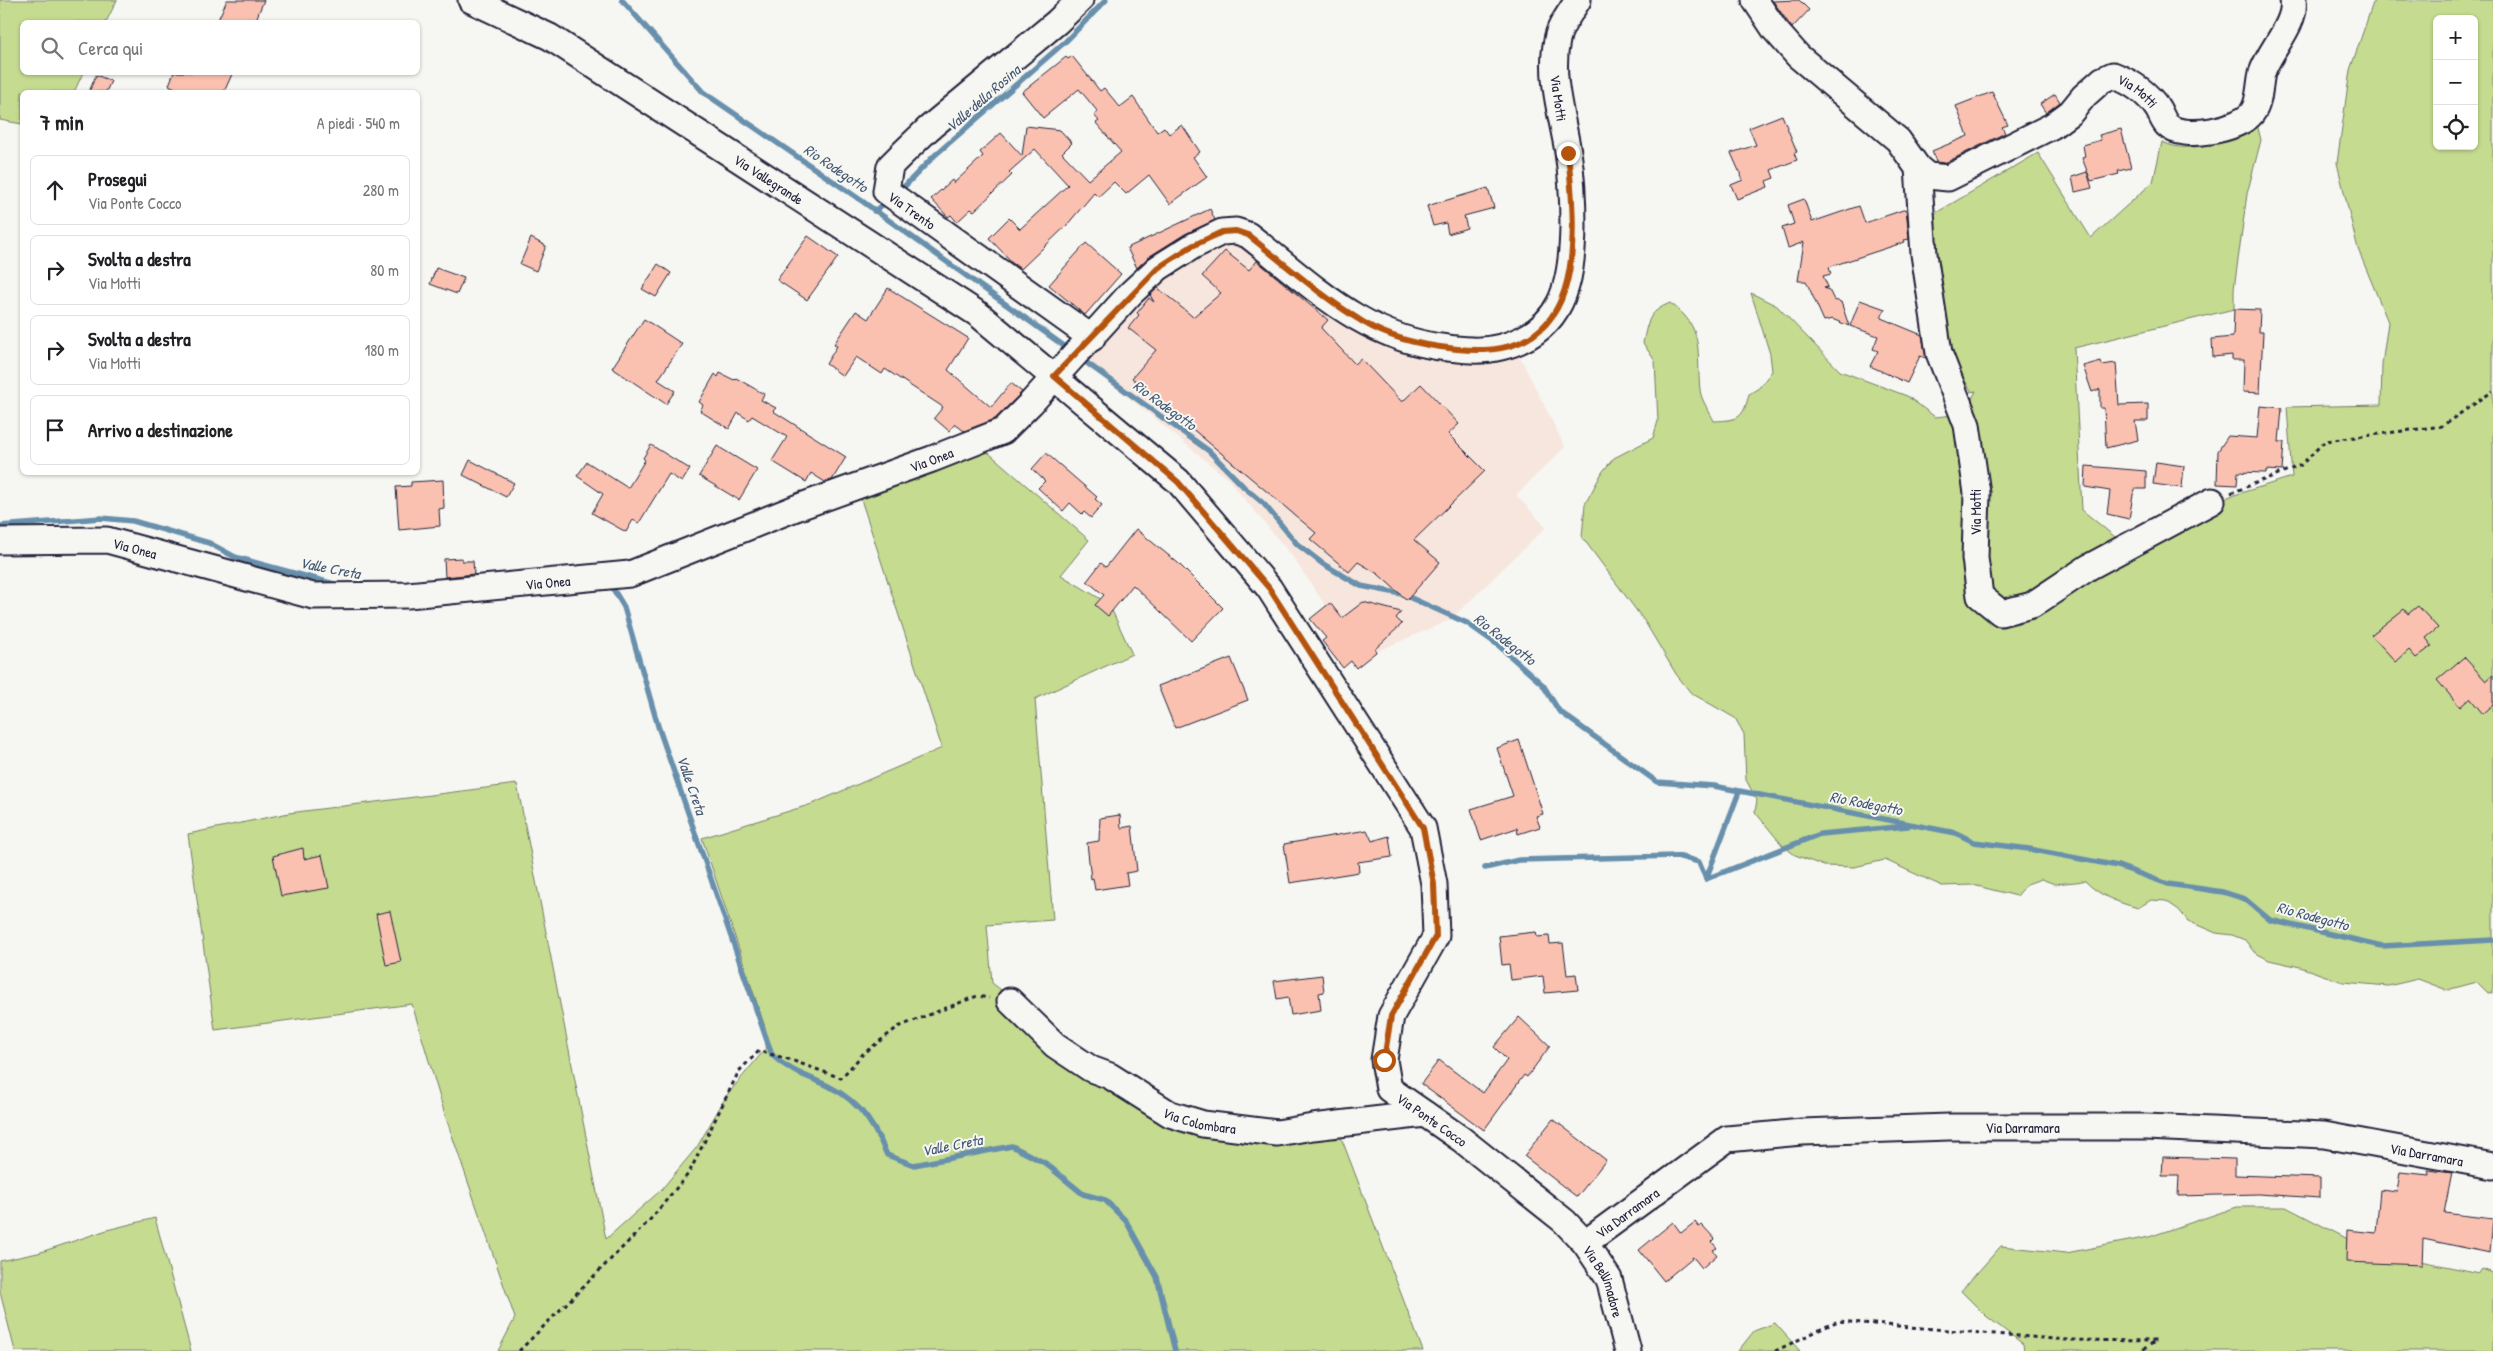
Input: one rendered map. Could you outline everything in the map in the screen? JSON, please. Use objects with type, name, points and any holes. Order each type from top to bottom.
[{"type":"street","name":"Via Vallegrande","points":[[471,0],[550,37],[978,314],[1060,370]]},
{"type":"street","name":"Via Trento","points":[[1080,0],[1050,28],[928,129],[890,166],[893,196],[1088,341]]},
{"type":"street","name":"Via Motti","points":[[1060,370],[1158,268],[1192,246],[1222,232],[1236,231],[1248,235],[1314,288],[1363,323],[1382,332],[1429,346],[1483,352],[1520,342],[1538,331],[1556,312],[1568,286],[1572,258],[1573,201],[1568,153],[1555,82],[1555,51],[1557,37],[1578,0]]},
{"type":"street","points":[[1755,0],[1775,30],[1798,56],[1898,140],[1918,168]]},
{"type":"street","name":"Via Motti","points":[[1918,168],[1928,176],[1948,178],[2052,126],[2071,112],[2084,96],[2102,80],[2113,75],[2125,80],[2150,98],[2167,125],[2174,130],[2185,133],[2194,132],[2219,129],[2242,122],[2253,113],[2263,71],[2282,36],[2294,7],[2293,0]]},
{"type":"street","name":"Via Motti","points":[[1918,168],[1924,254],[1939,353],[1967,424],[1977,493],[1975,558],[1980,596],[2001,613],[2032,605],[2089,567],[2212,501]]},
{"type":"street","name":"Via Onea","points":[[0,541],[107,540],[313,596],[408,595],[630,574],[796,508],[1002,431],[1060,370]]},
{"type":"street","name":"Via Ponte Cocco","points":[[1060,370],[1178,482],[1269,588],[1423,828],[1434,884],[1436,936],[1391,1016],[1384,1060],[1389,1089],[1461,1139],[1564,1221]]},
{"type":"street","name":"Via Colombara","points":[[1010,1001],[1055,1045],[1091,1069],[1110,1076],[1170,1114],[1203,1124],[1277,1133],[1312,1126],[1426,1114]]},
{"type":"street","name":"Via Darramara","points":[[1585,1243],[1727,1138],[1949,1126],[2117,1127],[2324,1135],[2493,1166]]},
{"type":"street","name":"Via Bellimadore","points":[[1564,1221],[1585,1243],[1609,1279],[1628,1351]]},
{"type":"path","points":[[2212,501],[2301,465],[2325,441],[2442,426],[2493,391]]},
{"type":"path","points":[[519,1351],[530,1337],[649,1221],[689,1172],[739,1071],[759,1051],[841,1078],[864,1054],[898,1027],[977,996],[1010,1001]]},
{"type":"path","points":[[1775,1351],[1838,1320],[2066,1340],[2156,1341],[2141,1351]]},
{"type":"shaded area","points":[[1219,229],[1373,330],[1466,338],[1494,363],[1519,355],[1565,447],[1516,495],[1546,527],[1450,620],[1361,658],[1292,556],[1227,478],[1131,399],[1074,357]]},
{"type":"green space","points":[[0,0],[117,0],[107,20],[20,20],[20,75],[82,75],[75,90],[20,90],[20,124],[0,120]]},
{"type":"green space","points":[[2374,0],[2493,0],[2493,994],[2488,993],[2477,982],[2447,990],[2418,979],[2388,986],[2343,982],[2300,967],[2269,960],[2254,952],[2245,940],[2232,935],[2216,933],[2188,921],[2179,910],[2166,901],[2151,900],[2138,908],[2110,898],[2097,891],[2085,881],[2055,884],[2041,879],[2027,884],[2017,896],[1973,885],[1942,886],[1885,860],[1854,867],[1824,866],[1795,855],[1783,846],[1755,812],[1757,800],[1746,780],[1744,734],[1735,718],[1691,693],[1676,674],[1645,622],[1582,537],[1585,504],[1603,471],[1614,458],[1653,438],[1658,421],[1655,361],[1643,343],[1648,323],[1653,314],[1670,303],[1689,322],[1697,342],[1701,394],[1714,421],[1734,419],[1739,416],[1745,409],[1749,394],[1759,388],[1772,371],[1770,354],[1751,293],[1777,306],[1840,371],[1907,396],[1935,417],[1964,414],[1976,391],[1972,392],[1930,325],[1922,221],[2038,153],[2091,238],[2153,182],[2162,142],[2174,146],[2199,146],[2223,139],[2256,120],[2261,140],[2247,194],[2234,289],[2234,309],[2074,348],[2082,510],[2131,550],[2212,502],[2292,477],[2287,407],[2381,405],[2382,365],[2388,322],[2358,249],[2337,163],[2350,70]]},
{"type":"green space","points":[[982,447],[1089,540],[1061,575],[1109,604],[1132,654],[1035,699],[1053,920],[987,925],[992,983],[1112,1075],[1226,1125],[1339,1132],[1423,1351],[498,1351],[515,1318],[446,1118],[412,1004],[215,1030],[188,834],[289,813],[517,784],[606,1239],[661,1190],[697,1147],[727,1095],[766,1048],[765,1027],[702,838],[812,804],[942,748],[858,490]]},
{"type":"green space","points":[[2237,1207],[2286,1207],[2371,1251],[2479,1273],[2482,1269],[2493,1273],[2493,1351],[2024,1351],[2023,1344],[1986,1316],[1961,1291],[2001,1246],[2066,1253],[2149,1237]]},
{"type":"green space","points":[[155,1218],[191,1351],[15,1351],[0,1292],[0,1261],[38,1253],[107,1230]]},
{"type":"green space","points":[[1775,1323],[1800,1351],[1738,1351],[1754,1331]]},
{"type":"building","points":[[227,0],[264,0],[256,20],[218,20]]},
{"type":"building","points":[[1799,0],[1809,10],[1792,28],[1773,1]]},
{"type":"building","points":[[1072,56],[1100,91],[1104,88],[1120,107],[1133,97],[1157,132],[1164,127],[1169,134],[1182,125],[1200,152],[1193,157],[1207,177],[1170,204],[1149,175],[1126,194],[1114,182],[1098,197],[1094,193],[1066,226],[1021,269],[1008,260],[989,238],[1009,218],[1020,229],[1068,185],[1035,149],[1009,172],[1012,175],[974,211],[971,209],[957,222],[951,215],[948,217],[931,199],[952,180],[954,183],[983,156],[980,152],[1001,133],[1022,156],[1026,126],[1060,130],[1072,143],[1062,153],[1088,180],[1121,152],[1096,123],[1099,121],[1094,115],[1098,112],[1079,89],[1043,118],[1022,92],[1066,57],[1068,59]]},
{"type":"building","points":[[96,75],[111,81],[107,90],[90,90]]},
{"type":"building","points":[[173,75],[232,75],[225,90],[179,90],[169,85]]},
{"type":"building","points":[[1992,92],[2008,125],[2002,127],[2005,133],[1945,163],[1936,162],[1932,151],[1968,136],[1956,106]]},
{"type":"building","points":[[2055,94],[2060,102],[2046,113],[2040,104]]},
{"type":"building","points":[[1782,115],[1797,152],[1794,153],[1797,160],[1771,170],[1774,178],[1766,181],[1768,187],[1737,199],[1731,185],[1743,180],[1731,153],[1756,145],[1749,128]]},
{"type":"building","points":[[2121,129],[2131,168],[2118,171],[2119,174],[2091,181],[2082,158],[2085,157],[2083,145],[2101,140],[2099,135]]},
{"type":"building","points":[[2087,172],[2092,188],[2075,192],[2072,177]]},
{"type":"building","points":[[1488,188],[1494,208],[1464,216],[1467,228],[1448,234],[1446,223],[1433,226],[1427,206]]},
{"type":"building","points":[[1804,199],[1812,222],[1859,206],[1865,223],[1906,209],[1909,239],[1904,240],[1905,242],[1829,267],[1831,274],[1823,276],[1828,287],[1824,288],[1829,290],[1834,300],[1841,302],[1849,326],[1832,319],[1824,321],[1806,281],[1798,281],[1804,242],[1788,248],[1782,228],[1794,224],[1788,205]]},
{"type":"building","points":[[1210,209],[1215,220],[1185,234],[1150,256],[1137,268],[1127,248]]},
{"type":"building","points":[[808,236],[838,257],[807,300],[777,280]]},
{"type":"building","points":[[531,238],[546,246],[536,271],[520,264]]},
{"type":"building","points":[[1086,243],[1121,274],[1085,315],[1049,285]]},
{"type":"building","points":[[1225,251],[1249,270],[1257,261],[1328,320],[1321,328],[1355,364],[1361,359],[1402,402],[1421,384],[1459,424],[1448,434],[1485,471],[1414,540],[1440,562],[1407,600],[1378,574],[1358,562],[1349,572],[1310,539],[1316,533],[1132,378],[1156,350],[1128,328],[1139,315],[1137,313],[1149,298],[1154,302],[1150,295],[1158,288],[1193,317],[1221,293],[1202,276]]},
{"type":"building","points":[[658,264],[671,273],[656,297],[642,289]]},
{"type":"building","points":[[436,268],[464,278],[457,294],[430,284]]},
{"type":"building","points":[[888,288],[968,338],[948,370],[991,407],[1011,383],[1022,392],[995,419],[964,431],[955,424],[949,431],[934,418],[943,407],[885,369],[882,374],[856,357],[843,376],[826,364],[837,346],[834,344],[856,311],[868,319]]},
{"type":"building","points":[[1860,300],[1885,309],[1881,318],[1922,335],[1926,358],[1920,356],[1907,383],[1870,366],[1878,351],[1873,349],[1878,336],[1850,326]]},
{"type":"building","points":[[2234,309],[2260,310],[2259,332],[2263,332],[2260,393],[2243,392],[2244,360],[2232,360],[2232,355],[2213,357],[2212,339],[2233,337]]},
{"type":"building","points":[[644,319],[682,344],[658,380],[675,391],[666,404],[612,368]]},
{"type":"building","points":[[2101,361],[2102,365],[2116,363],[2119,405],[2148,404],[2148,421],[2135,421],[2138,440],[2106,448],[2104,408],[2100,408],[2100,389],[2092,392],[2083,366]]},
{"type":"building","points":[[720,373],[734,380],[736,378],[764,394],[761,400],[776,408],[773,411],[846,457],[832,480],[825,482],[811,473],[806,482],[772,461],[787,437],[752,416],[749,420],[738,413],[729,429],[700,411],[703,405],[699,402],[715,374],[718,377]]},
{"type":"building","points":[[2260,406],[2282,408],[2279,442],[2284,442],[2282,471],[2266,470],[2266,473],[2238,472],[2237,485],[2217,484],[2218,451],[2228,436],[2257,438]]},
{"type":"building","points":[[651,445],[690,469],[682,482],[669,474],[639,523],[633,520],[626,532],[592,513],[603,494],[577,476],[587,462],[628,488],[645,460],[643,458]]},
{"type":"building","points":[[717,446],[757,470],[739,500],[699,476]]},
{"type":"building","points":[[1046,453],[1097,497],[1095,499],[1102,505],[1091,518],[1084,512],[1082,514],[1070,503],[1063,511],[1038,488],[1045,481],[1032,469]]},
{"type":"building","points":[[470,460],[514,483],[506,497],[463,475]]},
{"type":"building","points":[[2156,462],[2184,466],[2182,488],[2153,484]]},
{"type":"building","points":[[2086,466],[2146,471],[2146,489],[2134,489],[2129,519],[2107,514],[2110,491],[2085,487]]},
{"type":"building","points":[[443,480],[444,508],[439,509],[440,526],[399,530],[396,487],[411,486],[411,482]]},
{"type":"building","points":[[1136,529],[1178,563],[1223,608],[1191,641],[1133,585],[1108,616],[1095,605],[1104,595],[1087,581],[1101,563],[1106,567]]},
{"type":"building","points":[[462,558],[462,561],[473,561],[474,574],[445,577],[444,559]]},
{"type":"building","points":[[1363,602],[1401,612],[1396,618],[1402,624],[1375,649],[1376,652],[1356,668],[1351,661],[1343,668],[1322,641],[1326,638],[1310,619],[1330,603],[1342,618]]},
{"type":"building","points":[[2418,606],[2438,628],[2426,638],[2432,646],[2416,658],[2409,650],[2396,662],[2371,635],[2404,609],[2408,614]]},
{"type":"building","points":[[2464,657],[2486,681],[2493,675],[2493,705],[2483,714],[2470,698],[2460,707],[2437,680]]},
{"type":"building","points":[[1231,658],[1248,700],[1175,728],[1158,686]]},
{"type":"building","points":[[1519,740],[1543,814],[1536,816],[1540,827],[1518,834],[1517,828],[1481,840],[1471,809],[1513,796],[1497,748]]},
{"type":"building","points":[[1120,815],[1121,828],[1132,826],[1137,871],[1126,873],[1128,885],[1095,890],[1093,878],[1091,879],[1087,843],[1099,841],[1100,818]]},
{"type":"building","points":[[1367,830],[1372,841],[1389,836],[1392,857],[1358,862],[1359,872],[1290,883],[1284,844]]},
{"type":"building","points":[[303,848],[304,859],[322,855],[329,888],[281,896],[273,856]]},
{"type":"building","points":[[390,911],[401,962],[386,965],[376,914]]},
{"type":"building","points":[[1536,932],[1537,937],[1549,936],[1550,944],[1563,943],[1567,975],[1576,974],[1578,990],[1545,993],[1543,976],[1511,980],[1509,964],[1502,965],[1499,936]]},
{"type":"building","points":[[1322,975],[1324,992],[1319,993],[1321,1010],[1291,1015],[1288,997],[1277,999],[1274,981]]},
{"type":"building","points":[[1519,1017],[1550,1046],[1527,1077],[1524,1075],[1484,1130],[1421,1084],[1439,1060],[1483,1093],[1507,1060],[1494,1047]]},
{"type":"building","points":[[1553,1119],[1606,1160],[1577,1197],[1524,1156]]},
{"type":"building","points":[[2163,1157],[2235,1159],[2235,1175],[2320,1178],[2320,1198],[2258,1194],[2178,1196],[2179,1176],[2162,1176]]},
{"type":"building","points":[[2428,1170],[2452,1173],[2444,1213],[2493,1219],[2490,1253],[2423,1239],[2422,1265],[2346,1262],[2347,1230],[2376,1233],[2380,1190],[2397,1192],[2400,1172],[2429,1175]]},
{"type":"building","points":[[1673,1222],[1681,1233],[1695,1222],[1699,1227],[1702,1225],[1715,1239],[1712,1242],[1717,1248],[1713,1250],[1717,1255],[1702,1268],[1693,1257],[1664,1281],[1639,1250]]},
{"type":"waterway","name":"Rio Rodegotto","points":[[622,0],[703,92],[862,201],[1071,351]]},
{"type":"waterway","name":"Valle della Rosina","points":[[898,193],[934,156],[1066,41],[1106,0]]},
{"type":"waterway","name":"Valle della Rosina","points":[[874,211],[888,201]]},
{"type":"waterway","name":"Rio Rodegotto","points":[[1080,358],[1209,451],[1244,487],[1264,504],[1297,544],[1323,564],[1361,586],[1402,594],[1467,623],[1498,645],[1543,685],[1559,711],[1657,782],[1714,786],[1956,833],[1974,842],[2029,849],[2118,866],[2168,884],[2223,892],[2245,899],[2270,920],[2382,946],[2493,940]]},
{"type":"waterway","name":"Valle Creta","points":[[0,526],[101,518],[133,521],[209,543],[235,557],[338,585]]},
{"type":"waterway","name":"Valle Creta","points":[[609,582],[624,607],[658,726],[772,1055],[792,1070],[829,1086],[851,1100],[874,1129],[887,1155],[914,1165],[1012,1146],[1045,1163],[1083,1194],[1105,1200],[1126,1221],[1157,1277],[1175,1351]]},
{"type":"waterway","points":[[1706,879],[1739,792]]},
{"type":"waterway","points":[[1706,879],[1820,834],[1908,826]]},
{"type":"waterway","points":[[1485,868],[1519,860],[1677,856],[1699,862],[1706,879]]},
{"type":"route","points":[[1384,1060],[1391,1016],[1436,936],[1434,884],[1423,828],[1379,764],[1269,588],[1178,482],[1054,376],[1158,268],[1192,246],[1222,232],[1236,231],[1248,235],[1314,288],[1363,323],[1382,332],[1429,346],[1483,352],[1520,342],[1538,331],[1556,312],[1568,286],[1572,258],[1573,201],[1568,153]]}]
